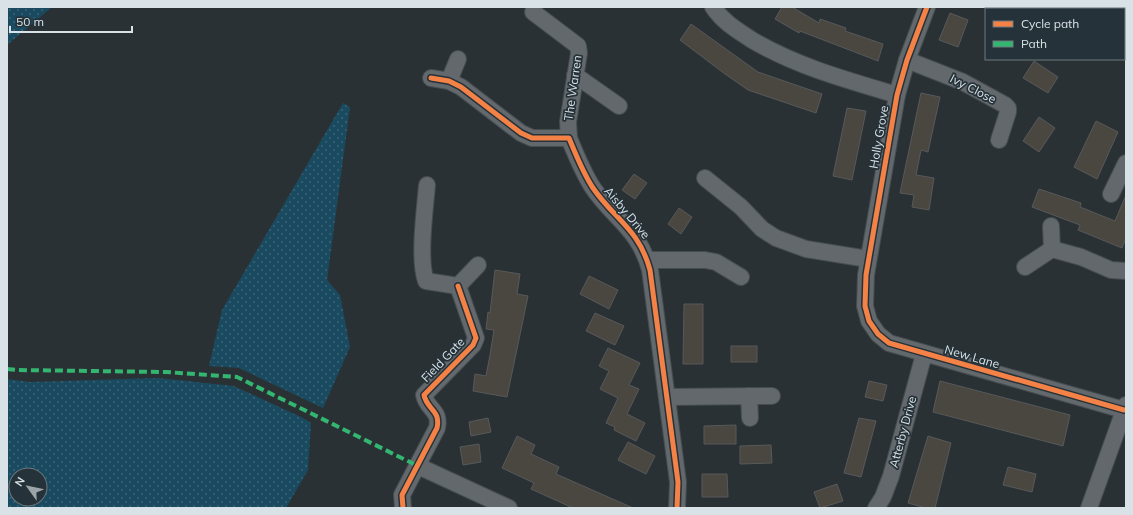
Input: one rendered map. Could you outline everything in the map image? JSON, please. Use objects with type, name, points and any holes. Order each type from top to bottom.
[{"type":"street","points":[[713,7],[730,26],[788,60],[819,72],[897,95]]},
{"type":"street","name":"Holly Grove","points":[[867,267],[897,95],[907,60],[927,7]]},
{"type":"street","name":"The Warren","points":[[533,12],[578,46],[579,53],[568,122],[569,138]]},
{"type":"street","points":[[449,81],[458,59]]},
{"type":"street","name":"Ivy Close","points":[[907,60],[963,82],[1005,105],[1008,108],[1008,112],[999,140]]},
{"type":"street","points":[[575,75],[619,106]]},
{"type":"street","points":[[431,78],[449,81],[467,91],[521,133],[532,138],[569,138]]},
{"type":"street","name":"Aisby Drive","points":[[569,138],[592,188],[634,234],[648,260],[668,397],[678,482],[677,508]]},
{"type":"street","points":[[1111,194],[1126,163]]},
{"type":"street","points":[[705,178],[741,208],[762,230],[776,238],[806,249],[867,267]]},
{"type":"street","points":[[427,185],[422,245],[424,275],[426,281],[458,286],[478,265]]},
{"type":"street","points":[[1051,226],[1052,248]]},
{"type":"street","points":[[1025,267],[1052,248]]},
{"type":"street","points":[[1052,248],[1081,257],[1111,270],[1126,271]]},
{"type":"street","points":[[648,260],[705,260],[716,262],[742,277]]},
{"type":"street","name":"New Lane","points":[[867,267],[865,306],[869,321],[878,334],[889,343],[924,354],[1125,407]]},
{"type":"street","name":"Field Gate","points":[[418,466],[437,428],[438,421],[438,416],[425,399],[426,392],[473,346],[476,338],[458,286]]},
{"type":"street","name":"Atterby Drive","points":[[876,508],[883,497],[891,476],[924,354]]},
{"type":"street","points":[[749,396],[750,418]]},
{"type":"street","points":[[668,397],[772,396]]},
{"type":"street","points":[[1089,508],[1125,407]]},
{"type":"street","points":[[402,508],[402,495],[418,466],[509,508]]},
{"type":"shaded area","points":[[7,7],[52,7],[7,45]]},
{"type":"shaded area","points":[[343,103],[350,107],[327,280],[340,295],[350,347],[323,408],[239,368],[209,366],[222,310]]},
{"type":"shaded area","points":[[158,378],[234,386],[311,423],[308,470],[286,508],[7,508],[7,379],[30,382]]},
{"type":"building","points":[[782,7],[792,7],[819,23],[820,19],[846,28],[845,31],[883,44],[878,61],[800,31],[799,33],[775,19]]},
{"type":"building","points":[[950,13],[968,20],[958,47],[939,40]]},
{"type":"building","points":[[691,24],[758,72],[822,94],[816,113],[748,90],[725,74],[680,40]]},
{"type":"building","points":[[1034,61],[1058,77],[1048,93],[1023,78]]},
{"type":"building","points":[[921,93],[940,97],[928,152],[921,150],[916,175],[934,178],[929,210],[912,207],[914,195],[900,193]]},
{"type":"building","points":[[847,108],[866,111],[852,180],[833,176]]},
{"type":"building","points":[[1039,117],[1055,128],[1039,152],[1023,141]]},
{"type":"building","points":[[1096,121],[1118,132],[1097,179],[1074,167]]},
{"type":"building","points":[[634,174],[647,183],[635,199],[622,190]]},
{"type":"building","points":[[1039,189],[1081,203],[1080,207],[1115,221],[1126,195],[1126,238],[1122,248],[1078,230],[1080,225],[1032,207]]},
{"type":"building","points":[[679,208],[692,217],[681,234],[668,224]]},
{"type":"building","points":[[495,270],[520,274],[517,294],[528,296],[507,397],[473,391],[475,374],[486,376],[490,355],[494,330],[486,329],[488,312],[490,313]]},
{"type":"building","points":[[589,276],[618,290],[609,309],[580,294]]},
{"type":"building","points":[[684,304],[703,304],[703,364],[683,364]]},
{"type":"building","points":[[595,313],[624,326],[615,345],[586,331]]},
{"type":"building","points":[[731,346],[757,346],[757,362],[731,362]]},
{"type":"building","points":[[608,348],[640,363],[629,385],[639,389],[627,414],[645,423],[636,441],[614,430],[615,427],[606,423],[618,398],[600,389],[609,371],[599,366]]},
{"type":"building","points":[[869,381],[887,385],[883,401],[865,397]]},
{"type":"building","points":[[940,381],[1070,415],[1063,446],[933,412]]},
{"type":"building","points":[[488,418],[491,432],[471,436],[469,422]]},
{"type":"building","points":[[859,418],[876,421],[861,477],[844,473]]},
{"type":"building","points":[[736,425],[736,444],[704,444],[704,426]]},
{"type":"building","points":[[517,436],[535,445],[531,454],[559,467],[556,474],[633,508],[573,508],[531,489],[534,483],[502,468]]},
{"type":"building","points":[[928,436],[951,443],[935,508],[926,508],[908,503]]},
{"type":"building","points":[[628,442],[655,456],[646,474],[618,460]]},
{"type":"building","points":[[479,444],[481,462],[463,465],[460,447]]},
{"type":"building","points":[[771,445],[772,463],[740,464],[740,446]]},
{"type":"building","points":[[1008,467],[1036,474],[1032,492],[1003,485]]},
{"type":"building","points":[[702,474],[727,474],[728,497],[702,497]]},
{"type":"building","points":[[837,484],[843,501],[820,508],[814,492]]},
{"type":"marked path","points":[[7,369],[166,372],[237,377],[418,466]]},
{"type":"cycle path","points":[[927,7],[907,60],[897,95],[866,275],[865,306],[869,321],[878,334],[889,343],[1124,410]]},
{"type":"cycle path","points":[[431,78],[449,81],[461,87],[521,133],[532,138],[569,138],[583,170],[593,188],[640,244],[650,270],[678,482],[677,508]]},
{"type":"cycle path","points":[[403,508],[402,495],[437,428],[437,417],[424,395],[473,345],[476,338],[458,286]]}]
